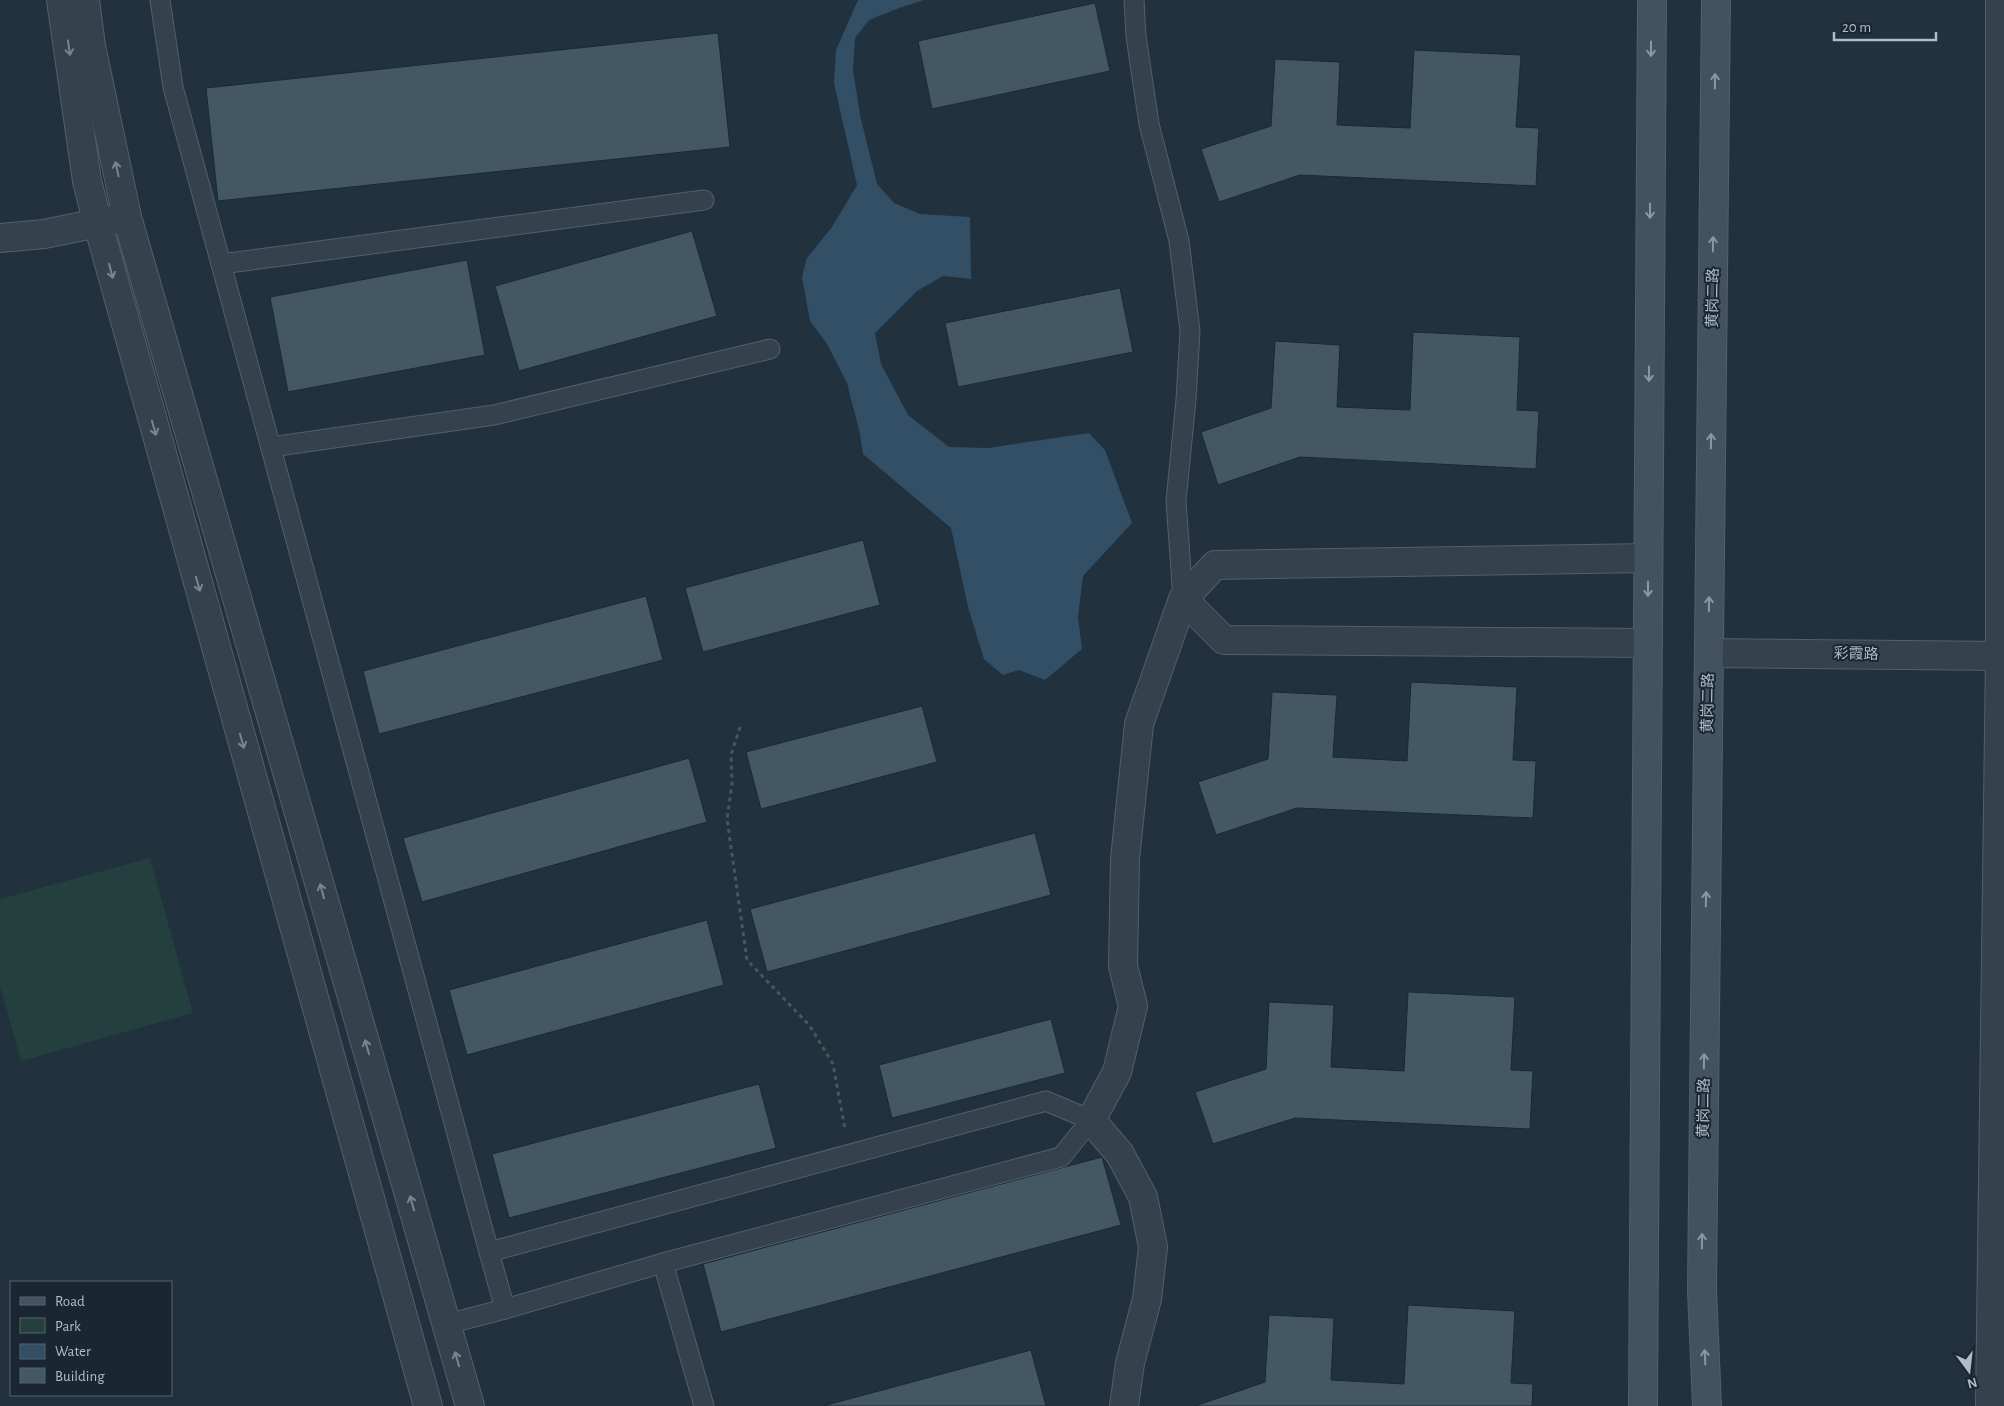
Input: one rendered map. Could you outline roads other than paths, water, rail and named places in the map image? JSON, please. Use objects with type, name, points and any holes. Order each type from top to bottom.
[{"type":"main road","points":[[1643,1406],[1652,0]]},
{"type":"main road","name":"黄岗二路","points":[[1707,1406],[1702,1280],[1716,0]]},
{"type":"street","points":[[62,0],[87,181],[98,224],[428,1406]]},
{"type":"street","points":[[85,0],[91,46],[127,217],[470,1406]]},
{"type":"street","points":[[1990,1406],[2002,656],[2000,0]]},
{"type":"street","points":[[0,238],[44,234],[127,217]]},
{"type":"street","points":[[1124,1406],[1130,1363],[1146,1299],[1153,1247],[1143,1197],[1120,1154],[1091,1120],[1117,1072],[1134,1006],[1123,966],[1125,859],[1139,724],[1183,599],[1215,565],[1648,558]]},
{"type":"street","points":[[1183,599],[1224,640],[1648,643]]},
{"type":"street","name":"彩霞路","points":[[1709,653],[2002,656]]},
{"type":"lane","points":[[160,0],[173,87],[506,1309]]},
{"type":"lane","points":[[1134,0],[1136,36],[1149,124],[1179,241],[1190,331],[1186,400],[1176,501],[1183,599]]},
{"type":"lane","points":[[221,264],[704,200]]},
{"type":"lane","points":[[271,447],[494,415],[770,348]]},
{"type":"lane","points":[[447,1324],[506,1309],[663,1263],[1061,1157],[1091,1120],[1046,1101],[489,1252]]},
{"type":"lane","points":[[663,1263],[704,1406]]},
{"type":"water","points":[[858,0],[924,0],[869,20],[855,38],[853,70],[860,115],[877,184],[894,203],[920,214],[970,217],[971,279],[943,276],[917,291],[875,333],[881,364],[908,415],[949,447],[988,448],[1089,433],[1105,450],[1132,523],[1083,576],[1078,617],[1082,649],[1045,680],[1019,670],[1003,675],[984,659],[968,607],[951,528],[863,454],[847,383],[827,344],[810,321],[802,277],[807,258],[832,227],[857,185],[834,83],[836,50]]}]
